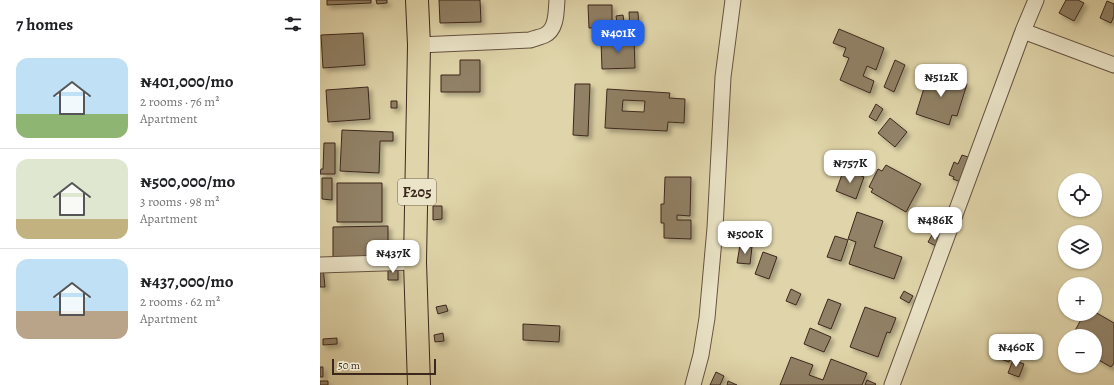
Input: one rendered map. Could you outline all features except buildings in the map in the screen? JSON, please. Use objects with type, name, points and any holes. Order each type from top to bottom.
[{"type":"main road","name":"F205","points":[[417,0],[419,45],[415,262],[419,385]]},
{"type":"street","points":[[419,45],[530,40],[541,37],[551,30],[555,20],[557,0]]},
{"type":"street","points":[[693,385],[702,355],[707,318],[715,228],[723,77],[733,0]]},
{"type":"street","points":[[892,385],[1023,31],[1036,0]]},
{"type":"street","points":[[1023,31],[1114,65]]},
{"type":"street","points":[[320,265],[415,262]]}]
